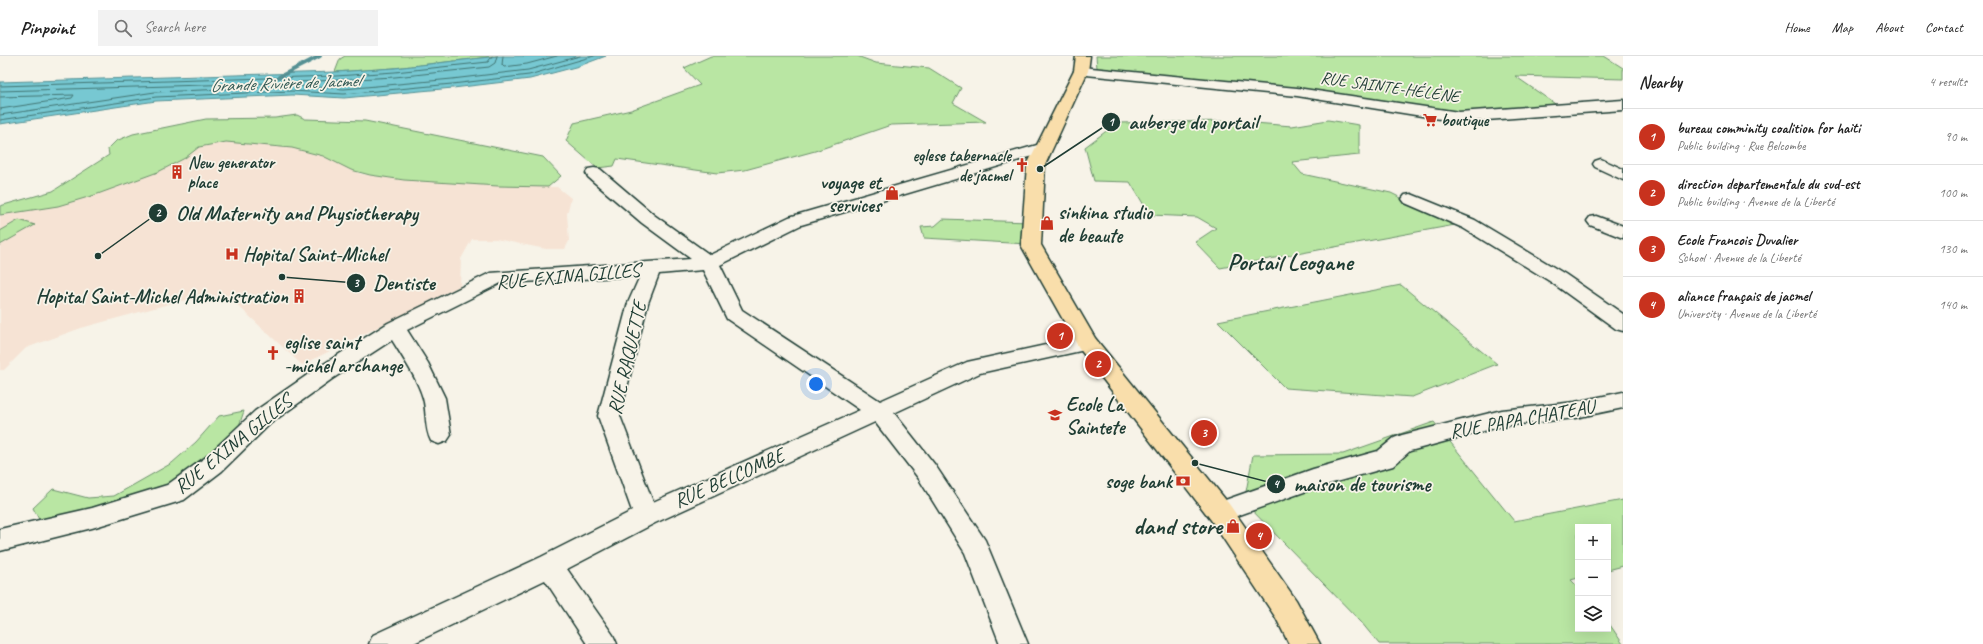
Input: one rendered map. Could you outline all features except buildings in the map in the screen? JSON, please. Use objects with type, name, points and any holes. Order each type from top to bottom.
[{"type":"main road","points":[[1082,63],[1036,165],[1031,245],[1087,343],[1220,512],[1286,609],[1306,644]]},
{"type":"street","name":"RUE SAINTE-HÉLÈNE","points":[[1082,63],[1297,92],[1459,117],[1623,105]]},
{"type":"street","name":"RUE EXINA GILLES","points":[[0,540],[92,518],[175,493],[214,464],[263,417],[324,374],[395,328],[497,277],[652,269],[709,263],[795,221],[1044,148]]},
{"type":"street","points":[[1601,164],[1623,175]]},
{"type":"street","points":[[594,173],[648,219],[709,263],[734,314],[880,412],[927,472],[976,548],[1014,644]]},
{"type":"street","points":[[1411,198],[1469,224],[1558,278],[1623,324]]},
{"type":"street","points":[[1596,221],[1623,233]]},
{"type":"street","name":"RUE RAQUETTE","points":[[646,516],[609,416],[638,303],[652,269]]},
{"type":"street","points":[[395,328],[417,363],[434,398],[439,435]]},
{"type":"street","name":"RUE BELCOMBE","points":[[383,644],[550,565],[646,516],[880,412],[975,367],[1087,343]]},
{"type":"street","name":"RUE PAPA CHATEAU","points":[[1220,512],[1313,479],[1362,464],[1385,459],[1402,444],[1502,418],[1575,410],[1623,400]]},
{"type":"street","points":[[550,565],[603,644]]},
{"type":"shaded area","name":"Hopital Saint-Michel","points":[[226,142],[292,148],[323,156],[361,174],[404,180],[498,186],[557,187],[571,198],[567,214],[569,241],[565,249],[546,249],[496,239],[472,239],[461,259],[460,286],[302,365],[234,302],[214,298],[180,301],[81,328],[26,348],[4,370],[0,370],[0,215],[95,195],[158,172],[185,158],[199,147]]},
{"type":"green space","points":[[345,56],[498,56],[394,68],[335,72],[340,59]]},
{"type":"green space","points":[[711,56],[857,56],[876,63],[929,68],[961,88],[953,103],[986,122],[891,125],[815,151],[745,170],[717,173],[617,159],[614,166],[597,168],[566,141],[574,123],[631,110],[700,85],[684,68]]},
{"type":"green space","points":[[1096,56],[1604,56],[1623,68],[1623,79],[1515,76],[1561,108],[1456,115],[1278,87],[1097,68]]},
{"type":"green space","points":[[297,115],[305,119],[365,121],[543,157],[561,176],[548,187],[498,186],[404,180],[370,175],[351,170],[323,156],[292,148],[226,142],[199,147],[185,158],[158,172],[95,195],[58,206],[0,215],[0,206],[53,191],[109,155],[108,149],[116,141],[133,134],[206,119],[275,118]]},
{"type":"green space","points":[[1328,120],[1359,125],[1359,155],[1292,162],[1302,174],[1391,193],[1455,225],[1220,268],[1195,242],[1216,228],[1197,217],[1150,215],[1130,182],[1094,181],[1085,147],[1117,123],[1229,121],[1292,126]]},
{"type":"green space","points":[[943,219],[1029,222],[1027,244],[924,238],[921,227],[935,226]]},
{"type":"green space","points":[[19,220],[35,225],[0,245],[0,231]]},
{"type":"green space","points":[[1401,285],[1497,364],[1412,397],[1285,388],[1218,321]]},
{"type":"green space","points":[[244,411],[239,426],[200,463],[169,484],[134,504],[44,529],[33,508],[53,489],[88,498],[114,496],[172,463],[196,442],[219,416]]},
{"type":"green space","points":[[1434,422],[1514,521],[1623,500],[1623,566],[1611,569],[1611,524],[1575,524],[1575,579],[1571,580],[1575,584],[1575,632],[1611,632],[1611,626],[1623,644],[1379,644],[1361,622],[1244,502],[1253,455],[1343,454]]},
{"type":"water","name":"Grande Rivière de Jacmel","points":[[498,56],[606,56],[579,66],[530,79],[453,88],[344,98],[292,95],[156,101],[0,124],[0,82],[335,72],[394,68]]},
{"type":"waterway","name":"Grande Rivière de Jacmel","points":[[279,77],[320,56]]},
{"type":"place","name":"boutique","points":[[1430,120]]},
{"type":"place","name":"eglese tabernacle de jacmel","points":[[1022,165]]},
{"type":"place","name":"auberge du portail","points":[[1040,169]]},
{"type":"place","name":"New generator place","points":[[177,172]]},
{"type":"place","name":"voyage et services","points":[[892,193]]},
{"type":"place","name":"sinkina studio de beaute","points":[[1047,223]]},
{"type":"place","name":"Hopital Saint-Michel","points":[[232,254]]},
{"type":"place","name":"Old Maternity and Physiotherapy","points":[[98,256]]},
{"type":"place","name":"Dentiste","points":[[282,277]]},
{"type":"place","name":"Hopital Saint-Michel Administration","points":[[299,296]]},
{"type":"place","name":"bureau comminity coalition for haiti","points":[[1060,336]]},
{"type":"place","name":"eglise saint -michel archange","points":[[273,353]]},
{"type":"place","name":"direction departementale du sud-est","points":[[1098,364]]},
{"type":"place","name":"Ecole La Saintete","points":[[1055,415]]},
{"type":"place","name":"Ecole Francois Duvalier","points":[[1204,433]]},
{"type":"place","name":"maison de tourisme","points":[[1195,463]]},
{"type":"place","name":"soge bank","points":[[1183,481]]},
{"type":"place","name":"dand store","points":[[1233,526]]},
{"type":"place","name":"aliance français de jacmel","points":[[1259,536]]},
{"type":"district","name":"Portail Leogane","points":[[1290,262]]}]
